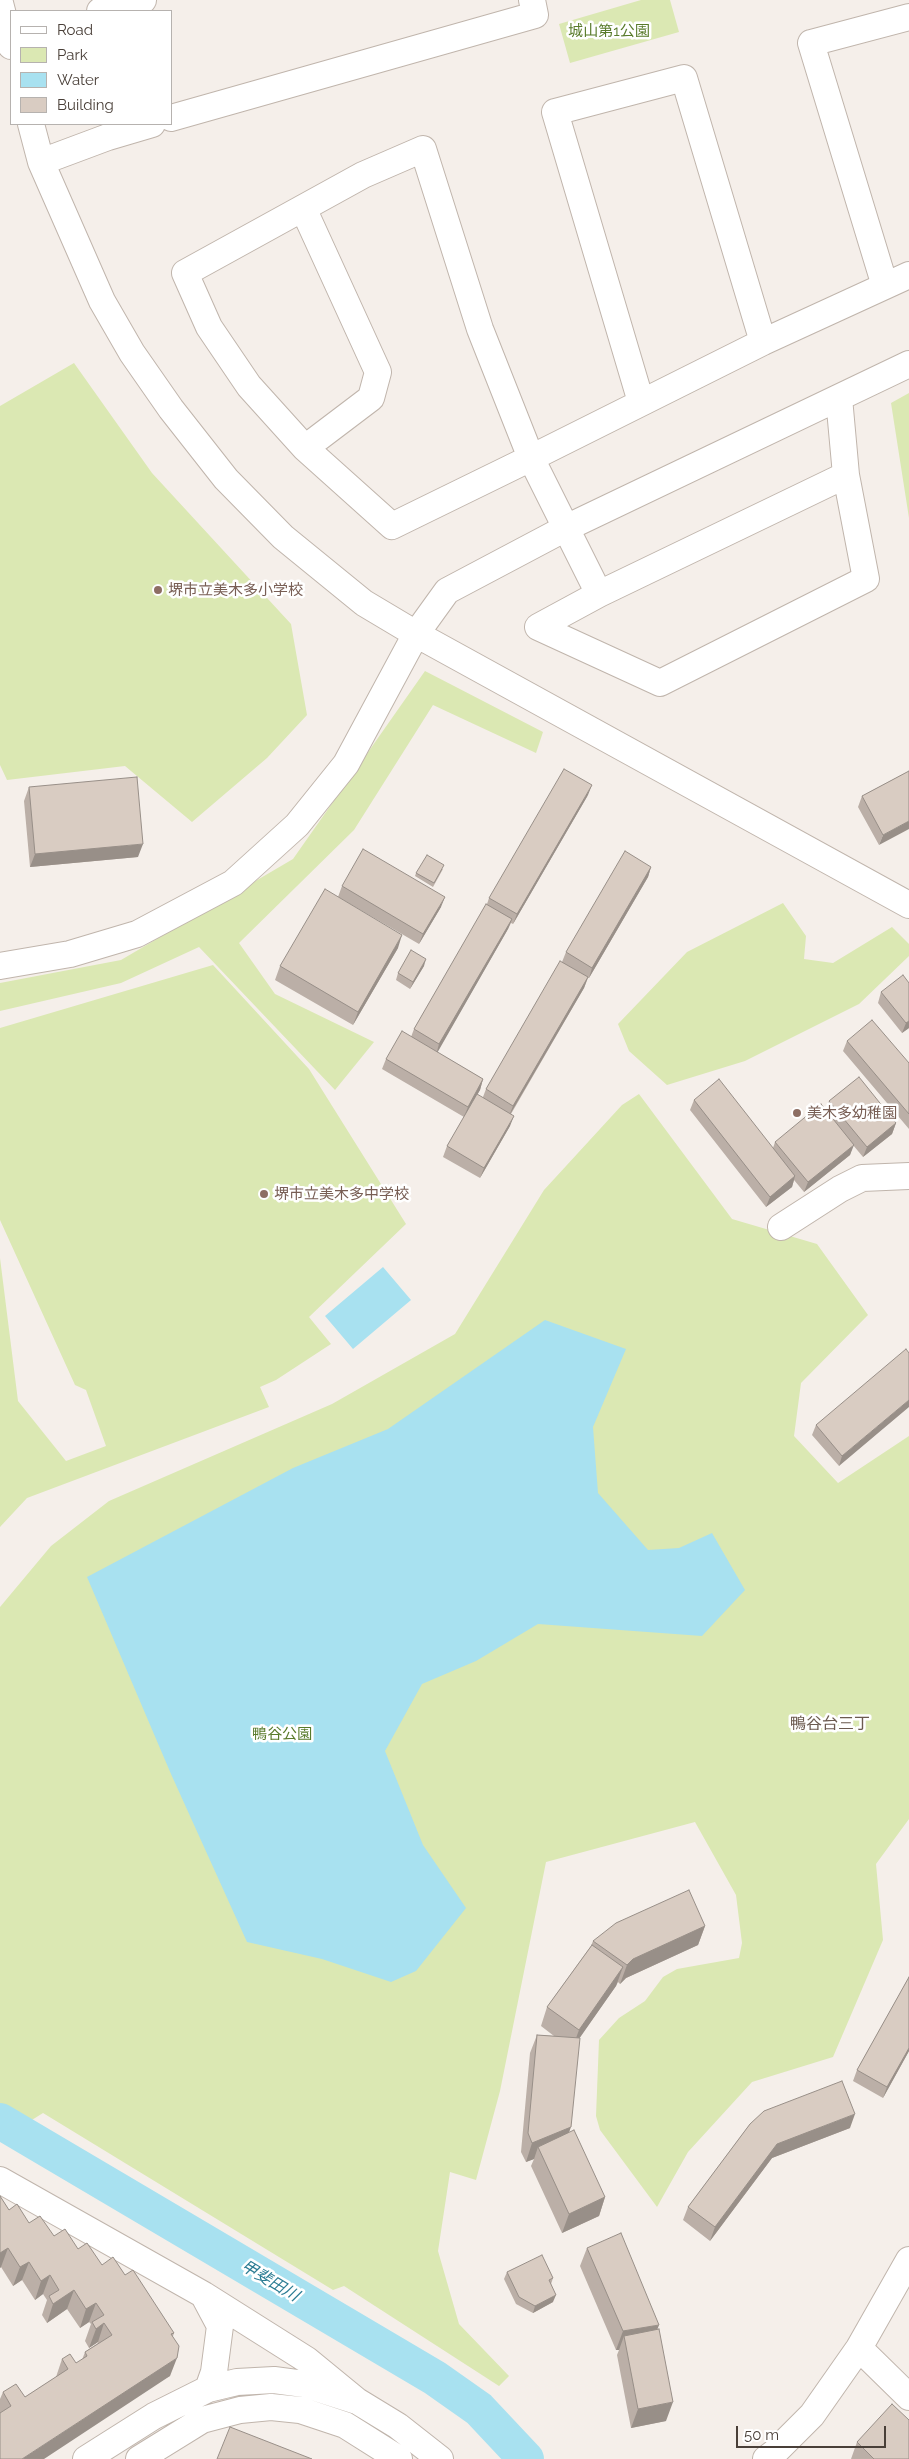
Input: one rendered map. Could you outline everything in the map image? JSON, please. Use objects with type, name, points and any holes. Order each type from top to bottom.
[{"type":"street","points":[[104,10],[143,0]]},
{"type":"street","points":[[172,118],[535,14],[532,0]]},
{"type":"street","points":[[0,3],[10,42]]},
{"type":"street","points":[[885,286],[811,43],[909,17]]},
{"type":"street","points":[[641,402],[555,112],[684,78],[764,342]]},
{"type":"street","points":[[32,125],[41,162],[102,301],[132,353],[171,409],[226,479],[283,537],[364,603],[416,634],[909,904]]},
{"type":"street","points":[[41,162],[106,130],[144,125]]},
{"type":"street","points":[[599,594],[531,458],[480,329],[423,149],[363,175],[185,273],[208,328],[249,386],[305,448],[392,526],[531,458],[641,402],[764,342],[909,275]]},
{"type":"street","points":[[303,208],[378,372],[371,398],[305,448]]},
{"type":"street","points":[[0,966],[70,954],[137,934],[233,883],[297,825],[346,764],[416,634],[447,591],[566,528],[909,364]]},
{"type":"street","points":[[839,398],[846,475],[866,579],[660,683],[538,627],[599,594],[846,475]]},
{"type":"street","points":[[781,1227],[840,1189],[862,1178],[909,1176]]},
{"type":"street","points":[[0,2180],[204,2296],[307,2360],[357,2401],[398,2426],[440,2459]]},
{"type":"street","points":[[766,2459],[812,2415],[859,2348],[909,2260]]},
{"type":"street","points":[[204,2296],[220,2326],[214,2372],[208,2389]]},
{"type":"street","points":[[859,2348],[909,2397]]},
{"type":"street","points":[[86,2459],[154,2416],[208,2389],[237,2382],[274,2380],[304,2384],[357,2401]]},
{"type":"street","points":[[139,2459],[202,2420],[240,2410],[271,2407],[300,2410],[345,2425],[398,2459]]},
{"type":"green space","name":"城山第1公園","points":[[641,0],[670,0],[679,32],[570,63],[559,24]]},
{"type":"green space","points":[[74,363],[152,473],[291,624],[307,715],[267,758],[192,822],[125,766],[7,780],[0,765],[0,406]]},
{"type":"green space","points":[[909,393],[909,518],[891,403]]},
{"type":"green space","points":[[425,671],[543,732],[536,753],[433,705],[354,830],[239,943],[275,994],[374,1042],[335,1090],[199,947],[121,983],[0,1011],[0,983],[121,960],[293,859]]},
{"type":"green space","points":[[783,903],[806,936],[804,959],[833,963],[892,927],[909,944],[909,956],[859,1004],[745,1061],[667,1085],[629,1051],[618,1024],[687,952]]},
{"type":"green space","points":[[213,965],[309,1069],[406,1224],[309,1317],[331,1344],[276,1380],[260,1387],[269,1407],[27,1498],[0,1527],[0,1258],[18,1401],[66,1461],[106,1446],[86,1390],[75,1385],[0,1220],[0,1028]]},
{"type":"green space","name":"鴨谷公園","points":[[639,1094],[732,1219],[817,1244],[868,1315],[801,1383],[794,1436],[838,1483],[909,1436],[909,1819],[876,1864],[883,1940],[833,2057],[752,2082],[688,2152],[657,2207],[600,2130],[596,2116],[599,2040],[619,2018],[645,2001],[663,1977],[677,1969],[739,1958],[742,1943],[736,1895],[695,1822],[546,1862],[500,2091],[476,2180],[450,2172],[438,2251],[459,2324],[509,2376],[499,2386],[344,2286],[333,2290],[43,2113],[0,2140],[0,1607],[51,1546],[109,1501],[332,1404],[455,1334],[544,1190],[622,1105]]},
{"type":"water","points":[[383,1267],[411,1300],[353,1349],[325,1316]]},
{"type":"water","points":[[545,1320],[626,1349],[593,1427],[598,1493],[648,1550],[679,1548],[712,1533],[745,1590],[702,1636],[538,1624],[476,1661],[422,1684],[385,1751],[423,1845],[466,1908],[416,1971],[391,1982],[322,1959],[247,1942],[171,1774],[87,1577],[293,1468],[388,1429]]},
{"type":"building","points":[[564,769],[592,785],[517,914],[489,898]]},
{"type":"building","points":[[909,771],[909,821],[883,835],[862,796]]},
{"type":"building","points":[[137,777],[143,844],[35,854],[29,787]]},
{"type":"building","points":[[363,849],[445,897],[423,934],[342,886]]},
{"type":"building","points":[[625,851],[651,867],[592,968],[566,952]]},
{"type":"building","points":[[427,855],[444,865],[434,883],[416,873]]},
{"type":"building","points":[[325,889],[402,935],[358,1012],[280,966]]},
{"type":"building","points":[[486,904],[512,919],[439,1044],[414,1029]]},
{"type":"building","points":[[411,950],[426,959],[413,982],[398,973]]},
{"type":"building","points":[[560,961],[588,977],[513,1106],[486,1089]]},
{"type":"building","points":[[903,975],[909,983],[909,1021],[906,1023],[881,992]]},
{"type":"building","points":[[872,1020],[909,1063],[909,1114],[847,1041]]},
{"type":"building","points":[[402,1031],[483,1079],[468,1107],[386,1059]]},
{"type":"building","points":[[859,1077],[896,1123],[867,1147],[829,1101]]},
{"type":"building","points":[[719,1079],[795,1176],[770,1197],[694,1100]]},
{"type":"building","points":[[477,1094],[514,1116],[484,1168],[447,1146]]},
{"type":"building","points":[[821,1104],[854,1145],[808,1182],[775,1142]]},
{"type":"building","points":[[906,1349],[909,1353],[909,1400],[842,1456],[816,1425]]},
{"type":"building","points":[[689,1890],[705,1926],[633,1959],[627,1965],[593,1941],[616,1923]]},
{"type":"building","points":[[592,1945],[623,1967],[579,2030],[547,2007]]},
{"type":"building","points":[[909,1977],[909,2048],[887,2087],[857,2070]]},
{"type":"building","points":[[537,2035],[580,2038],[571,2127],[532,2143],[528,2133]]},
{"type":"building","points":[[842,2081],[855,2114],[777,2144],[715,2227],[688,2207],[750,2124],[764,2111]]},
{"type":"building","points":[[574,2130],[605,2197],[569,2214],[538,2147]]},
{"type":"building","points":[[0,2196],[9,2210],[17,2204],[29,2223],[40,2216],[54,2236],[65,2229],[78,2249],[87,2243],[102,2265],[113,2257],[125,2275],[133,2270],[174,2333],[171,2334],[179,2346],[177,2358],[22,2459],[0,2459],[0,2413],[11,2406],[3,2392],[16,2384],[25,2397],[68,2369],[62,2359],[70,2354],[76,2363],[87,2356],[85,2352],[112,2335],[104,2323],[96,2329],[92,2322],[104,2315],[96,2303],[86,2309],[74,2290],[53,2304],[49,2296],[59,2290],[50,2275],[41,2281],[29,2262],[20,2267],[8,2248],[0,2253]]},
{"type":"building","points":[[621,2233],[659,2325],[623,2331],[587,2248]]},
{"type":"building","points":[[542,2255],[553,2278],[549,2280],[556,2295],[535,2306],[519,2297],[507,2272]]},
{"type":"building","points":[[659,2329],[673,2402],[638,2409],[624,2336]]},
{"type":"building","points":[[892,2404],[909,2420],[909,2459],[874,2459],[857,2442]]},
{"type":"building","points":[[230,2427],[312,2459],[217,2459]]},
{"type":"waterway","name":"甲斐田川","points":[[0,2121],[435,2378],[479,2409],[526,2459]]},
{"type":"place","name":"堺市立美木多小学校","points":[[158,590]]},
{"type":"place","name":"美木多幼稚園","points":[[797,1113]]},
{"type":"place","name":"堺市立美木多中学校","points":[[264,1194]]},
{"type":"district","name":"鴨谷台三丁","points":[[830,1724]]}]
